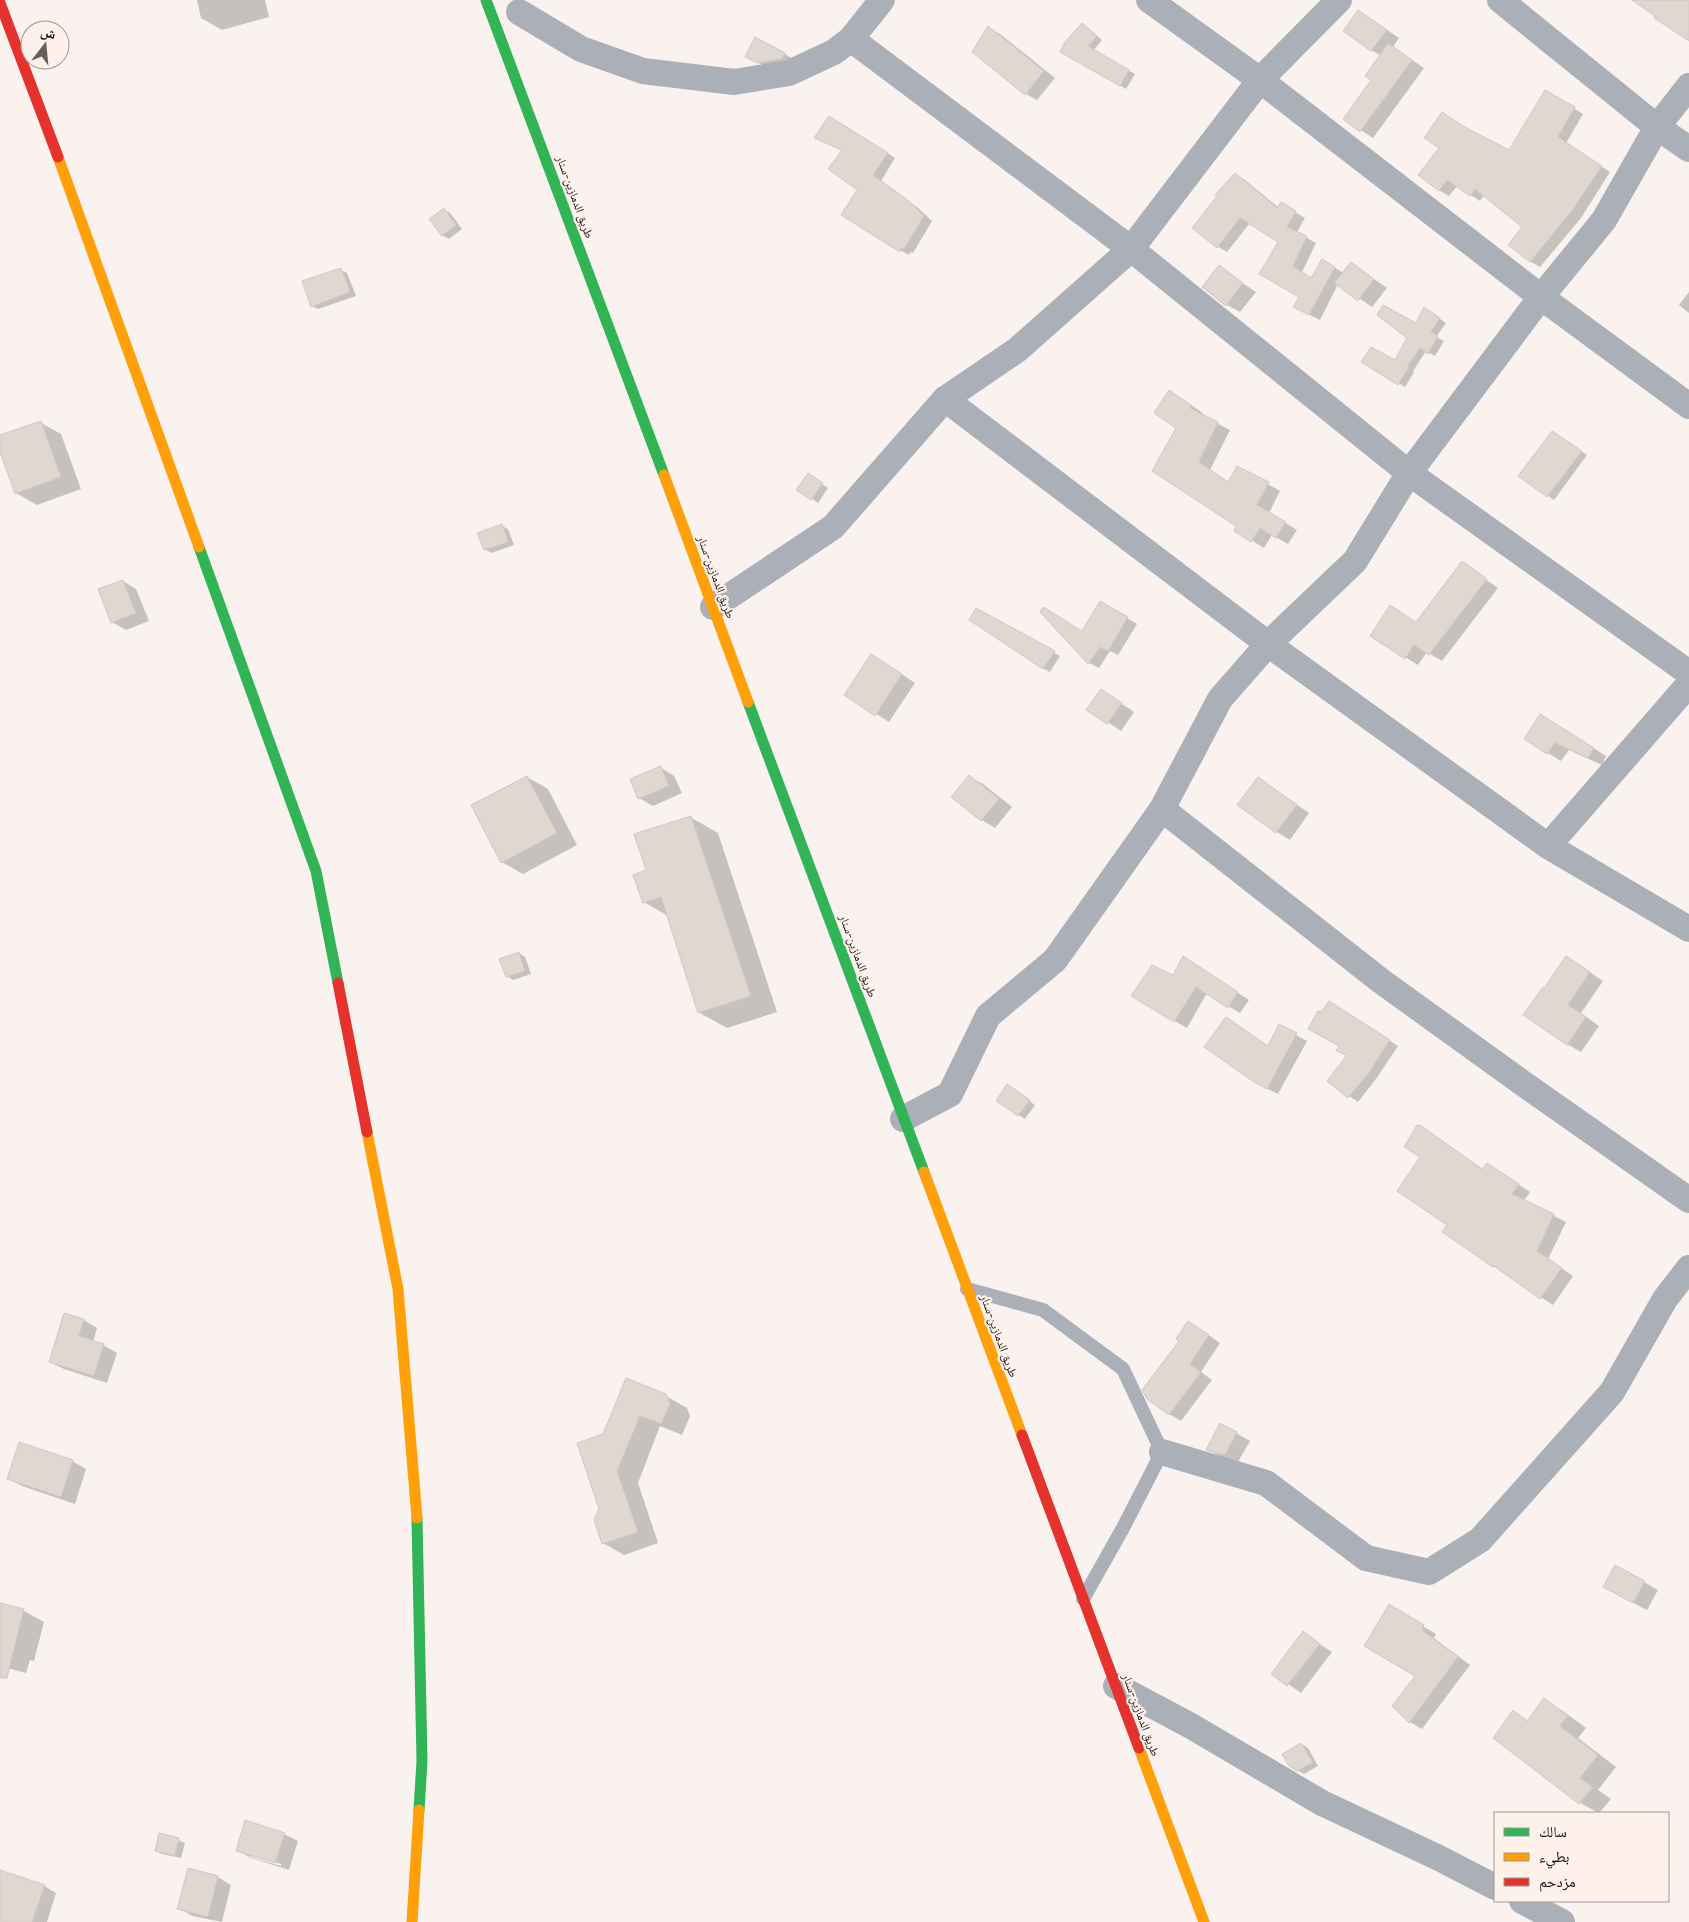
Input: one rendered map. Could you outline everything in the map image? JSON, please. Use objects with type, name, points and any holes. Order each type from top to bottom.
[{"type":"main road","points":[[0,2],[182,496],[316,871],[398,1289],[419,1544],[422,1761],[412,1922]]},
{"type":"main road","name":"طريق الدمازين-سنار","points":[[490,11],[1204,1922]]},
{"type":"street","points":[[490,11],[525,6],[581,50],[643,70],[734,82],[790,73],[834,52],[851,39],[882,0]]},
{"type":"street","points":[[1149,0],[1260,80],[1541,297],[1689,406]]},
{"type":"street","points":[[713,607],[833,527],[945,399],[1017,350],[1131,249],[1260,80],[1339,0]]},
{"type":"street","points":[[1500,0],[1657,127],[1689,149]]},
{"type":"street","points":[[851,39],[1131,249],[1409,473],[1689,673]]},
{"type":"street","points":[[903,1119],[950,1094],[988,1016],[1055,960],[1162,809],[1220,699],[1268,644],[1355,561],[1409,473],[1541,297],[1604,220],[1657,127],[1689,86]]},
{"type":"street","points":[[945,399],[1268,644],[1548,846],[1689,928]]},
{"type":"street","points":[[1548,846],[1689,684]]},
{"type":"street","points":[[1162,809],[1381,981],[1689,1200]]},
{"type":"street","points":[[1162,1452],[1266,1483],[1366,1558],[1429,1572],[1480,1540],[1612,1392],[1665,1300],[1689,1268]]},
{"type":"street","points":[[1116,1686],[1191,1726],[1322,1803],[1439,1858],[1494,1886]]},
{"type":"street","points":[[1524,1902],[1562,1922]]},
{"type":"lane","points":[[967,1288],[1043,1310],[1124,1369],[1162,1452],[1083,1600]]},
{"type":"building","points":[[1632,0],[1689,0],[1689,41],[1654,18],[1655,16]]},
{"type":"building","points":[[1358,10],[1387,30],[1371,51],[1343,31]]},
{"type":"building","points":[[1082,23],[1097,36],[1088,46],[1129,70],[1120,86],[1060,52],[1065,42]]},
{"type":"building","points":[[988,26],[1044,71],[1025,95],[972,52]]},
{"type":"building","points":[[755,37],[785,53],[782,59],[757,63],[745,57]]},
{"type":"building","points":[[1388,43],[1412,60],[1360,132],[1343,119],[1371,80],[1365,76]]},
{"type":"building","points":[[1545,90],[1575,107],[1558,137],[1602,166],[1571,212],[1530,262],[1508,245],[1522,227],[1475,189],[1470,196],[1447,180],[1439,191],[1418,175],[1439,148],[1424,138],[1442,112],[1463,126],[1509,150]]},
{"type":"building","points":[[829,116],[888,153],[873,175],[909,201],[924,216],[904,249],[901,248],[900,252],[841,215],[857,190],[828,169],[842,150],[814,138]]},
{"type":"building","points":[[1235,173],[1277,208],[1281,202],[1296,211],[1287,227],[1307,236],[1293,266],[1311,278],[1322,259],[1335,267],[1309,315],[1293,307],[1299,297],[1259,274],[1278,242],[1240,218],[1217,248],[1192,228],[1217,196],[1215,195]]},
{"type":"building","points":[[444,208],[456,225],[442,236],[429,219]]},
{"type":"building","points":[[1351,262],[1374,279],[1358,301],[1334,283]]},
{"type":"building","points":[[1219,265],[1243,283],[1226,306],[1202,287]]},
{"type":"building","points":[[341,268],[350,292],[311,307],[302,281]]},
{"type":"building","points":[[1383,305],[1416,323],[1424,307],[1440,318],[1431,332],[1438,336],[1428,354],[1420,348],[1398,385],[1361,362],[1371,347],[1395,360],[1407,338],[1377,315]]},
{"type":"building","points":[[1169,390],[1191,405],[1190,408],[1218,422],[1199,462],[1228,482],[1237,466],[1269,482],[1257,505],[1286,522],[1276,538],[1260,528],[1251,542],[1234,531],[1236,526],[1152,471],[1176,428],[1154,413]]},
{"type":"building","points":[[41,421],[61,477],[15,494],[0,452],[0,435]]},
{"type":"building","points":[[1552,431],[1582,451],[1547,497],[1518,476]]},
{"type":"building","points":[[808,473],[823,483],[811,500],[796,490]]},
{"type":"building","points":[[502,524],[508,542],[484,550],[477,533]]},
{"type":"building","points":[[1462,561],[1487,579],[1429,655],[1414,645],[1405,659],[1370,636],[1390,605],[1416,622]]},
{"type":"building","points":[[123,580],[136,613],[111,623],[98,589]]},
{"type":"building","points":[[1100,601],[1128,617],[1108,651],[1100,647],[1088,664],[1040,612],[1043,607],[1082,631]]},
{"type":"building","points":[[976,608],[1055,651],[1043,669],[969,620]]},
{"type":"building","points":[[871,654],[902,674],[875,716],[844,695]]},
{"type":"building","points":[[1101,689],[1122,703],[1107,724],[1086,710]]},
{"type":"building","points":[[1540,714],[1594,748],[1588,758],[1555,743],[1547,754],[1524,739]]},
{"type":"building","points":[[661,766],[669,786],[638,799],[630,779]]},
{"type":"building","points":[[969,775],[999,799],[981,821],[951,797]]},
{"type":"building","points":[[527,776],[557,833],[501,863],[471,805]]},
{"type":"building","points":[[1258,777],[1297,805],[1276,833],[1237,805]]},
{"type":"building","points":[[691,816],[751,996],[698,1013],[661,897],[643,903],[633,875],[646,870],[634,834]]},
{"type":"building","points":[[519,952],[525,971],[506,977],[499,959]]},
{"type":"building","points":[[1183,956],[1238,992],[1228,1008],[1196,987],[1174,1022],[1131,996],[1152,965],[1173,975]]},
{"type":"building","points":[[1566,956],[1590,972],[1568,1005],[1586,1017],[1567,1045],[1523,1015]]},
{"type":"building","points":[[1329,1001],[1390,1040],[1368,1074],[1348,1098],[1327,1081],[1347,1055],[1336,1051],[1339,1046],[1308,1029],[1318,1011],[1321,1012]]},
{"type":"building","points":[[1226,1017],[1268,1046],[1279,1024],[1297,1033],[1267,1089],[1204,1047]]},
{"type":"building","points":[[1007,1084],[1030,1100],[1018,1116],[996,1101]]},
{"type":"building","points":[[1417,1125],[1420,1125],[1482,1169],[1487,1163],[1519,1184],[1512,1194],[1554,1214],[1537,1251],[1562,1268],[1540,1299],[1442,1232],[1447,1225],[1397,1191],[1420,1157],[1404,1147]]},
{"type":"building","points":[[64,1313],[84,1319],[79,1336],[104,1344],[94,1376],[49,1362]]},
{"type":"building","points":[[1188,1321],[1209,1335],[1190,1364],[1201,1372],[1169,1415],[1147,1399],[1142,1390],[1179,1341],[1176,1339]]},
{"type":"building","points":[[626,1378],[666,1394],[670,1404],[661,1424],[640,1416],[617,1471],[638,1532],[602,1544],[594,1520],[599,1509],[577,1443],[603,1434]]},
{"type":"building","points":[[1220,1423],[1237,1432],[1225,1455],[1206,1450]]},
{"type":"building","points":[[19,1442],[73,1460],[61,1497],[7,1479]]},
{"type":"building","points":[[1615,1565],[1645,1581],[1633,1603],[1603,1587]]},
{"type":"building","points":[[0,1603],[24,1609],[7,1678],[0,1678]]},
{"type":"building","points":[[1389,1604],[1424,1625],[1422,1630],[1458,1657],[1409,1723],[1392,1706],[1415,1676],[1364,1646]]},
{"type":"building","points":[[1303,1631],[1320,1644],[1287,1686],[1271,1674]]},
{"type":"building","points":[[1544,1698],[1568,1716],[1560,1726],[1598,1755],[1580,1778],[1593,1787],[1579,1804],[1493,1738],[1513,1710],[1527,1721]]},
{"type":"building","points":[[1301,1743],[1313,1762],[1297,1771],[1289,1766],[1282,1754]]},
{"type":"building","points":[[245,1820],[285,1833],[275,1863],[236,1851]]},
{"type":"building","points":[[159,1833],[179,1838],[175,1856],[155,1851]]},
{"type":"building","points":[[188,1868],[218,1876],[208,1917],[177,1909]]},
{"type":"building","points":[[0,1870],[45,1885],[32,1922],[0,1922]]},
{"type":"traffic: fast","points":[[486,0],[664,475]]},
{"type":"traffic: fast","points":[[199,547],[316,871],[338,983]]},
{"type":"traffic: fast","points":[[748,702],[924,1172]]},
{"type":"traffic: fast","points":[[417,1518],[422,1761],[419,1810]]},
{"type":"traffic: slow","points":[[58,157],[199,547]]},
{"type":"traffic: slow","points":[[664,475],[748,702]]},
{"type":"traffic: slow","points":[[367,1132],[398,1289],[417,1518]]},
{"type":"traffic: slow","points":[[924,1172],[1022,1435]]},
{"type":"traffic: slow","points":[[1139,1748],[1204,1922]]},
{"type":"traffic: slow","points":[[412,1922],[419,1810]]},
{"type":"traffic: jam","points":[[0,3],[58,157]]},
{"type":"traffic: jam","points":[[338,983],[367,1132]]},
{"type":"traffic: jam","points":[[1022,1435],[1139,1748]]}]
